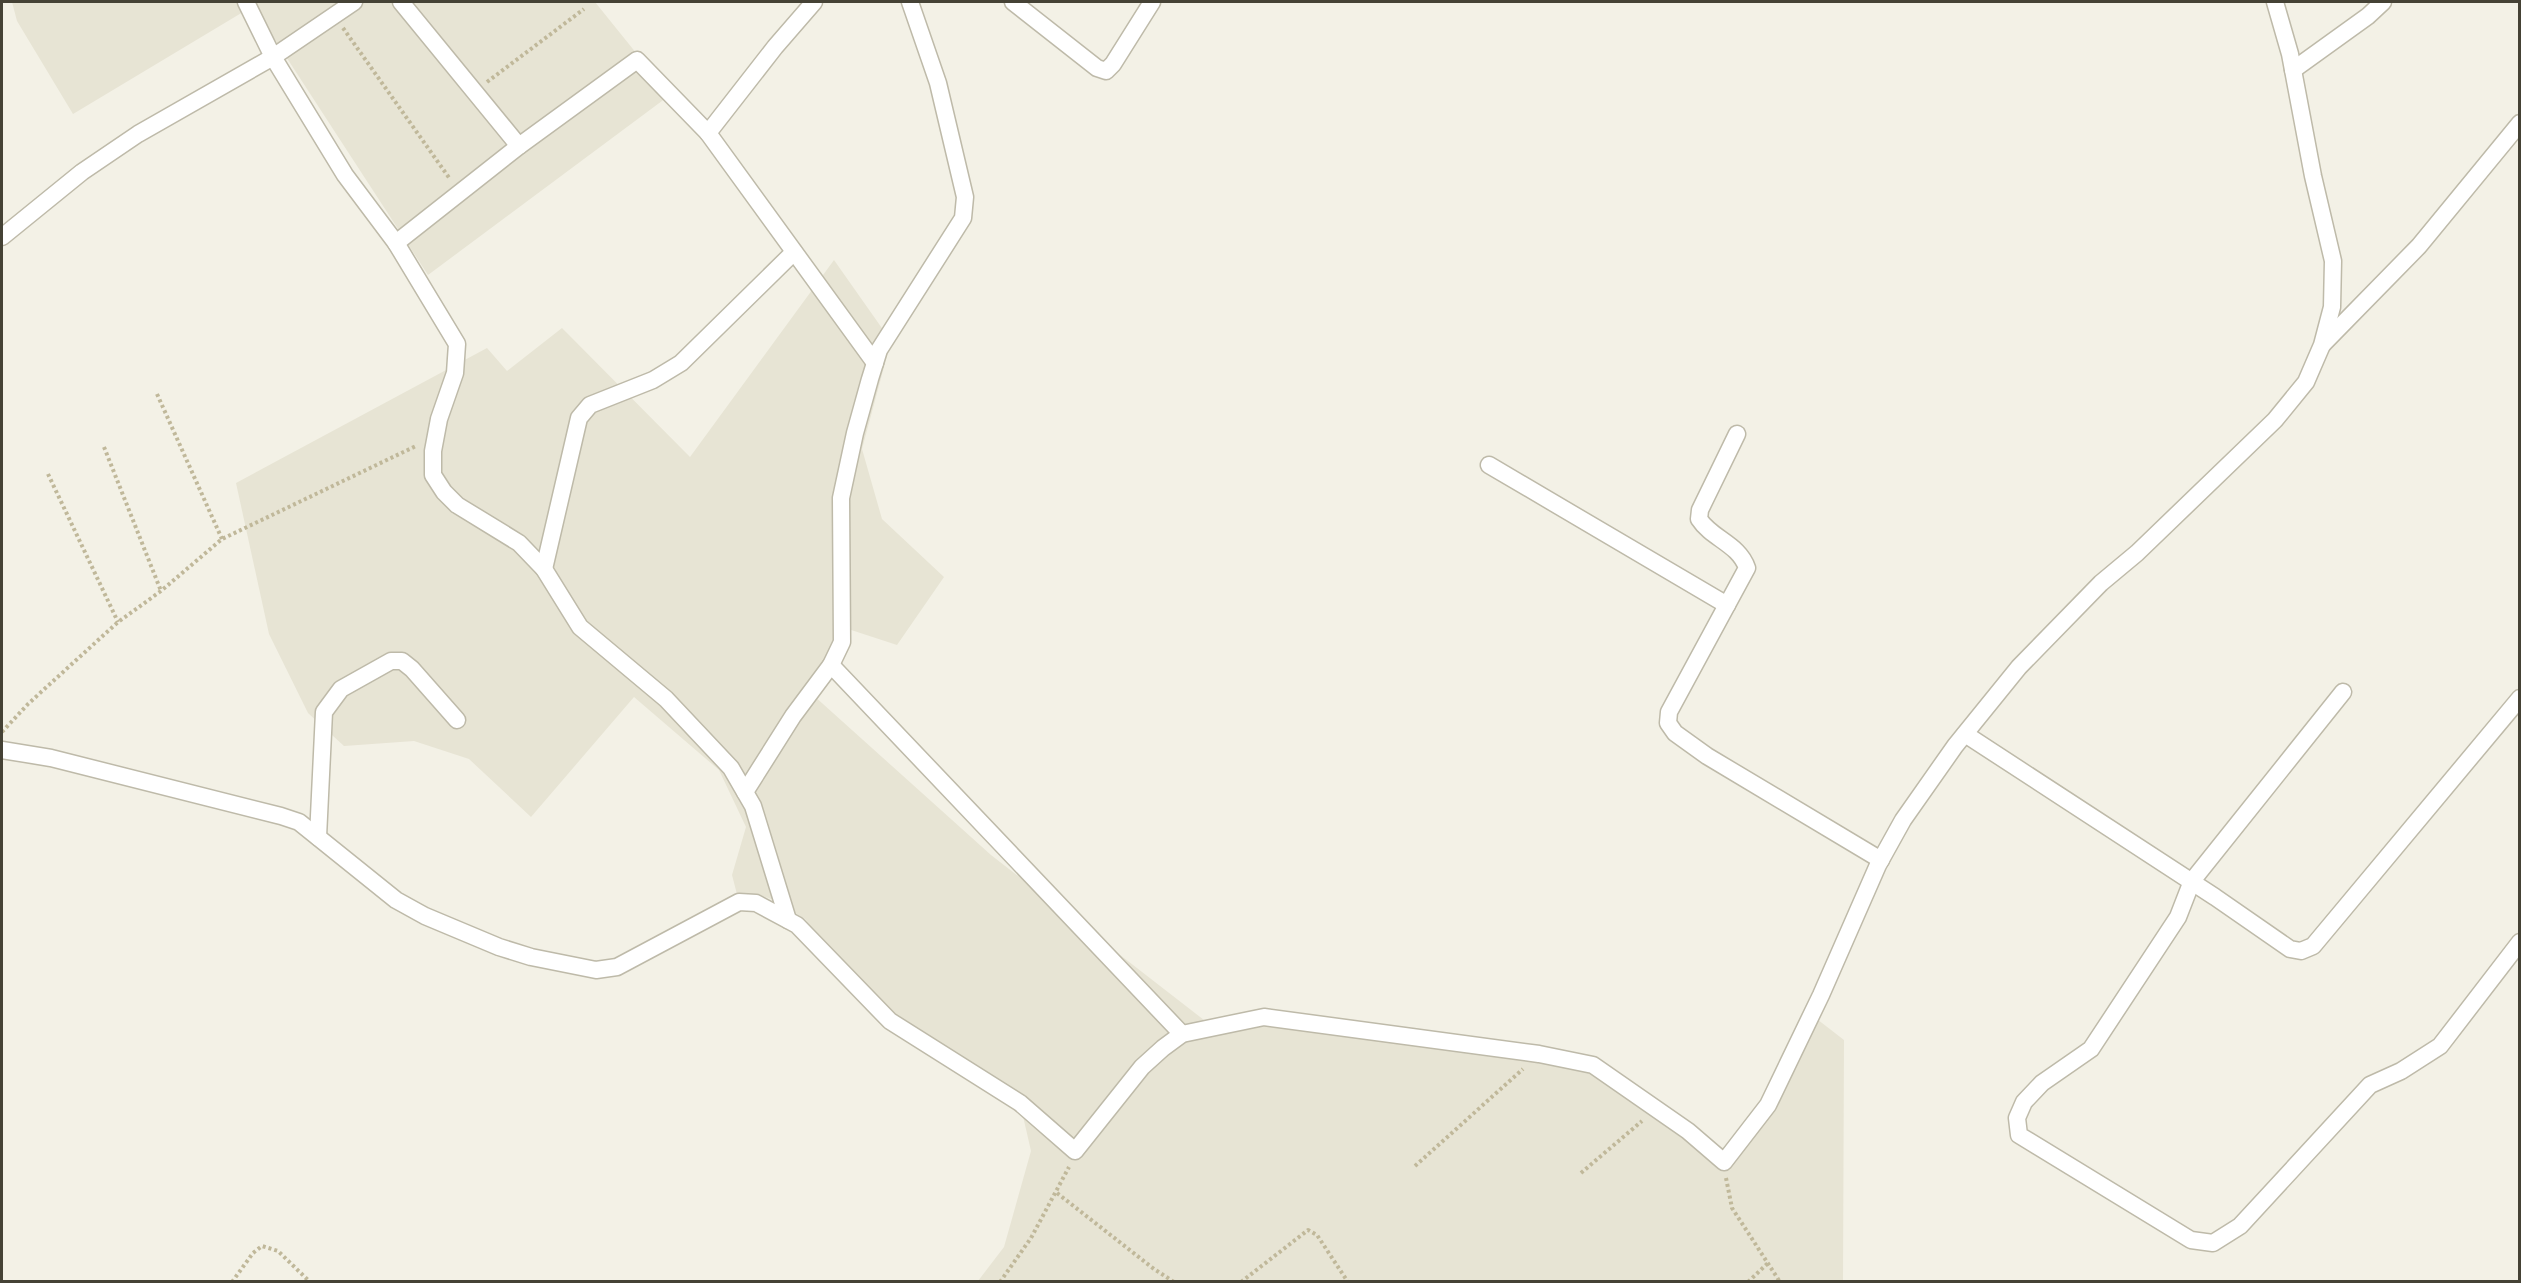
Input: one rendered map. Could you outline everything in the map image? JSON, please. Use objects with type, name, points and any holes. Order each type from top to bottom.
[{"type":"street","points":[[246,2],[273,57],[345,175],[396,243],[457,344],[455,373],[439,419],[433,475],[444,492],[458,506],[519,543],[544,569],[580,627],[666,699],[731,768],[753,806],[788,920]]},
{"type":"street","points":[[2,237],[82,172],[138,134],[273,57],[354,2]]},
{"type":"street","points":[[401,2],[519,146]]},
{"type":"street","points":[[708,134],[775,47],[814,2]]},
{"type":"street","points":[[745,792],[793,716],[831,665],[842,642],[841,498],[855,433],[879,350],[963,218],[965,197],[938,83],[910,2]]},
{"type":"street","points":[[1013,2],[1097,68],[1106,71],[1113,64],[1147,4]]},
{"type":"street","points":[[2,750],[51,758],[257,808],[298,822],[396,900],[425,916],[499,947],[579,968],[596,970],[617,968],[739,902],[756,903],[798,926],[890,1021],[1020,1103],[1075,1151],[1142,1067],[1182,1034],[1264,1017],[1539,1054],[1593,1065],[1688,1131],[1724,1162],[1768,1105],[1881,860],[1903,820],[1965,734],[2019,668],[2101,583],[2137,553],[2275,420],[2306,382],[2322,345],[2332,307],[2333,261],[2313,176],[2293,70],[2275,2]]},
{"type":"street","points":[[2293,70],[2368,16],[2383,2]]},
{"type":"street","points":[[396,243],[519,146],[637,60],[708,134],[875,363]]},
{"type":"street","points":[[2322,345],[2419,246],[2520,123]]},
{"type":"street","points":[[544,569],[579,418],[590,405],[653,380],[681,363],[794,252]]},
{"type":"street","points":[[1737,434],[1700,510],[1699,519],[1703,525],[1744,559],[1747,568],[1669,712],[1668,723],[1675,733],[1707,756],[1881,860]]},
{"type":"street","points":[[1488,465],[1727,605]]},
{"type":"street","points":[[318,837],[324,712],[341,689],[391,661],[402,661],[412,669],[457,720]]},
{"type":"street","points":[[831,665],[1182,1034]]},
{"type":"street","points":[[2343,692],[2192,881],[2178,917],[2091,1049],[2042,1083],[2024,1102],[2017,1119],[2019,1135],[2191,1240],[2213,1243],[2240,1226],[2370,1085],[2401,1071],[2440,1046],[2520,942]]},
{"type":"street","points":[[1965,734],[2192,881],[2290,949],[2301,951],[2313,946],[2520,698]]},
{"type":"path","points":[[474,91],[584,9]]},
{"type":"path","points":[[334,15],[459,192]]},
{"type":"path","points":[[157,394],[222,539]]},
{"type":"path","points":[[2,732],[28,704],[118,622],[161,591],[222,539],[436,436]]},
{"type":"path","points":[[104,447],[161,591]]},
{"type":"path","points":[[48,474],[118,622]]},
{"type":"path","points":[[1415,1166],[1539,1054]]},
{"type":"path","points":[[1581,1173],[1656,1109]]},
{"type":"path","points":[[1000,1281],[1031,1238],[1057,1193],[1075,1151]]},
{"type":"path","points":[[1724,1162],[1732,1208],[1780,1281]]},
{"type":"path","points":[[1057,1193],[1154,1269],[1174,1281]]},
{"type":"path","points":[[1241,1281],[1308,1230],[1317,1235],[1348,1281]]},
{"type":"path","points":[[232,1281],[261,1246],[278,1251],[310,1281]]},
{"type":"path","points":[[1748,1281],[1768,1263]]},
{"type":"shaded area","points":[[12,2],[595,2],[670,95],[428,275],[253,6],[73,114],[17,21]]},
{"type":"shaded area","points":[[834,260],[891,341],[862,449],[882,519],[944,577],[897,645],[842,627],[813,695],[991,855],[1213,1027],[1264,1017],[1587,1068],[1703,1145],[1725,1148],[1756,1127],[1813,1016],[1844,1040],[1843,1281],[978,1281],[1004,1247],[1031,1151],[1020,1103],[866,993],[805,919],[774,900],[757,894],[739,902],[732,875],[746,827],[719,770],[634,697],[531,817],[469,759],[414,741],[344,746],[308,713],[269,634],[236,483],[487,348],[507,371],[562,328],[690,457]]}]
